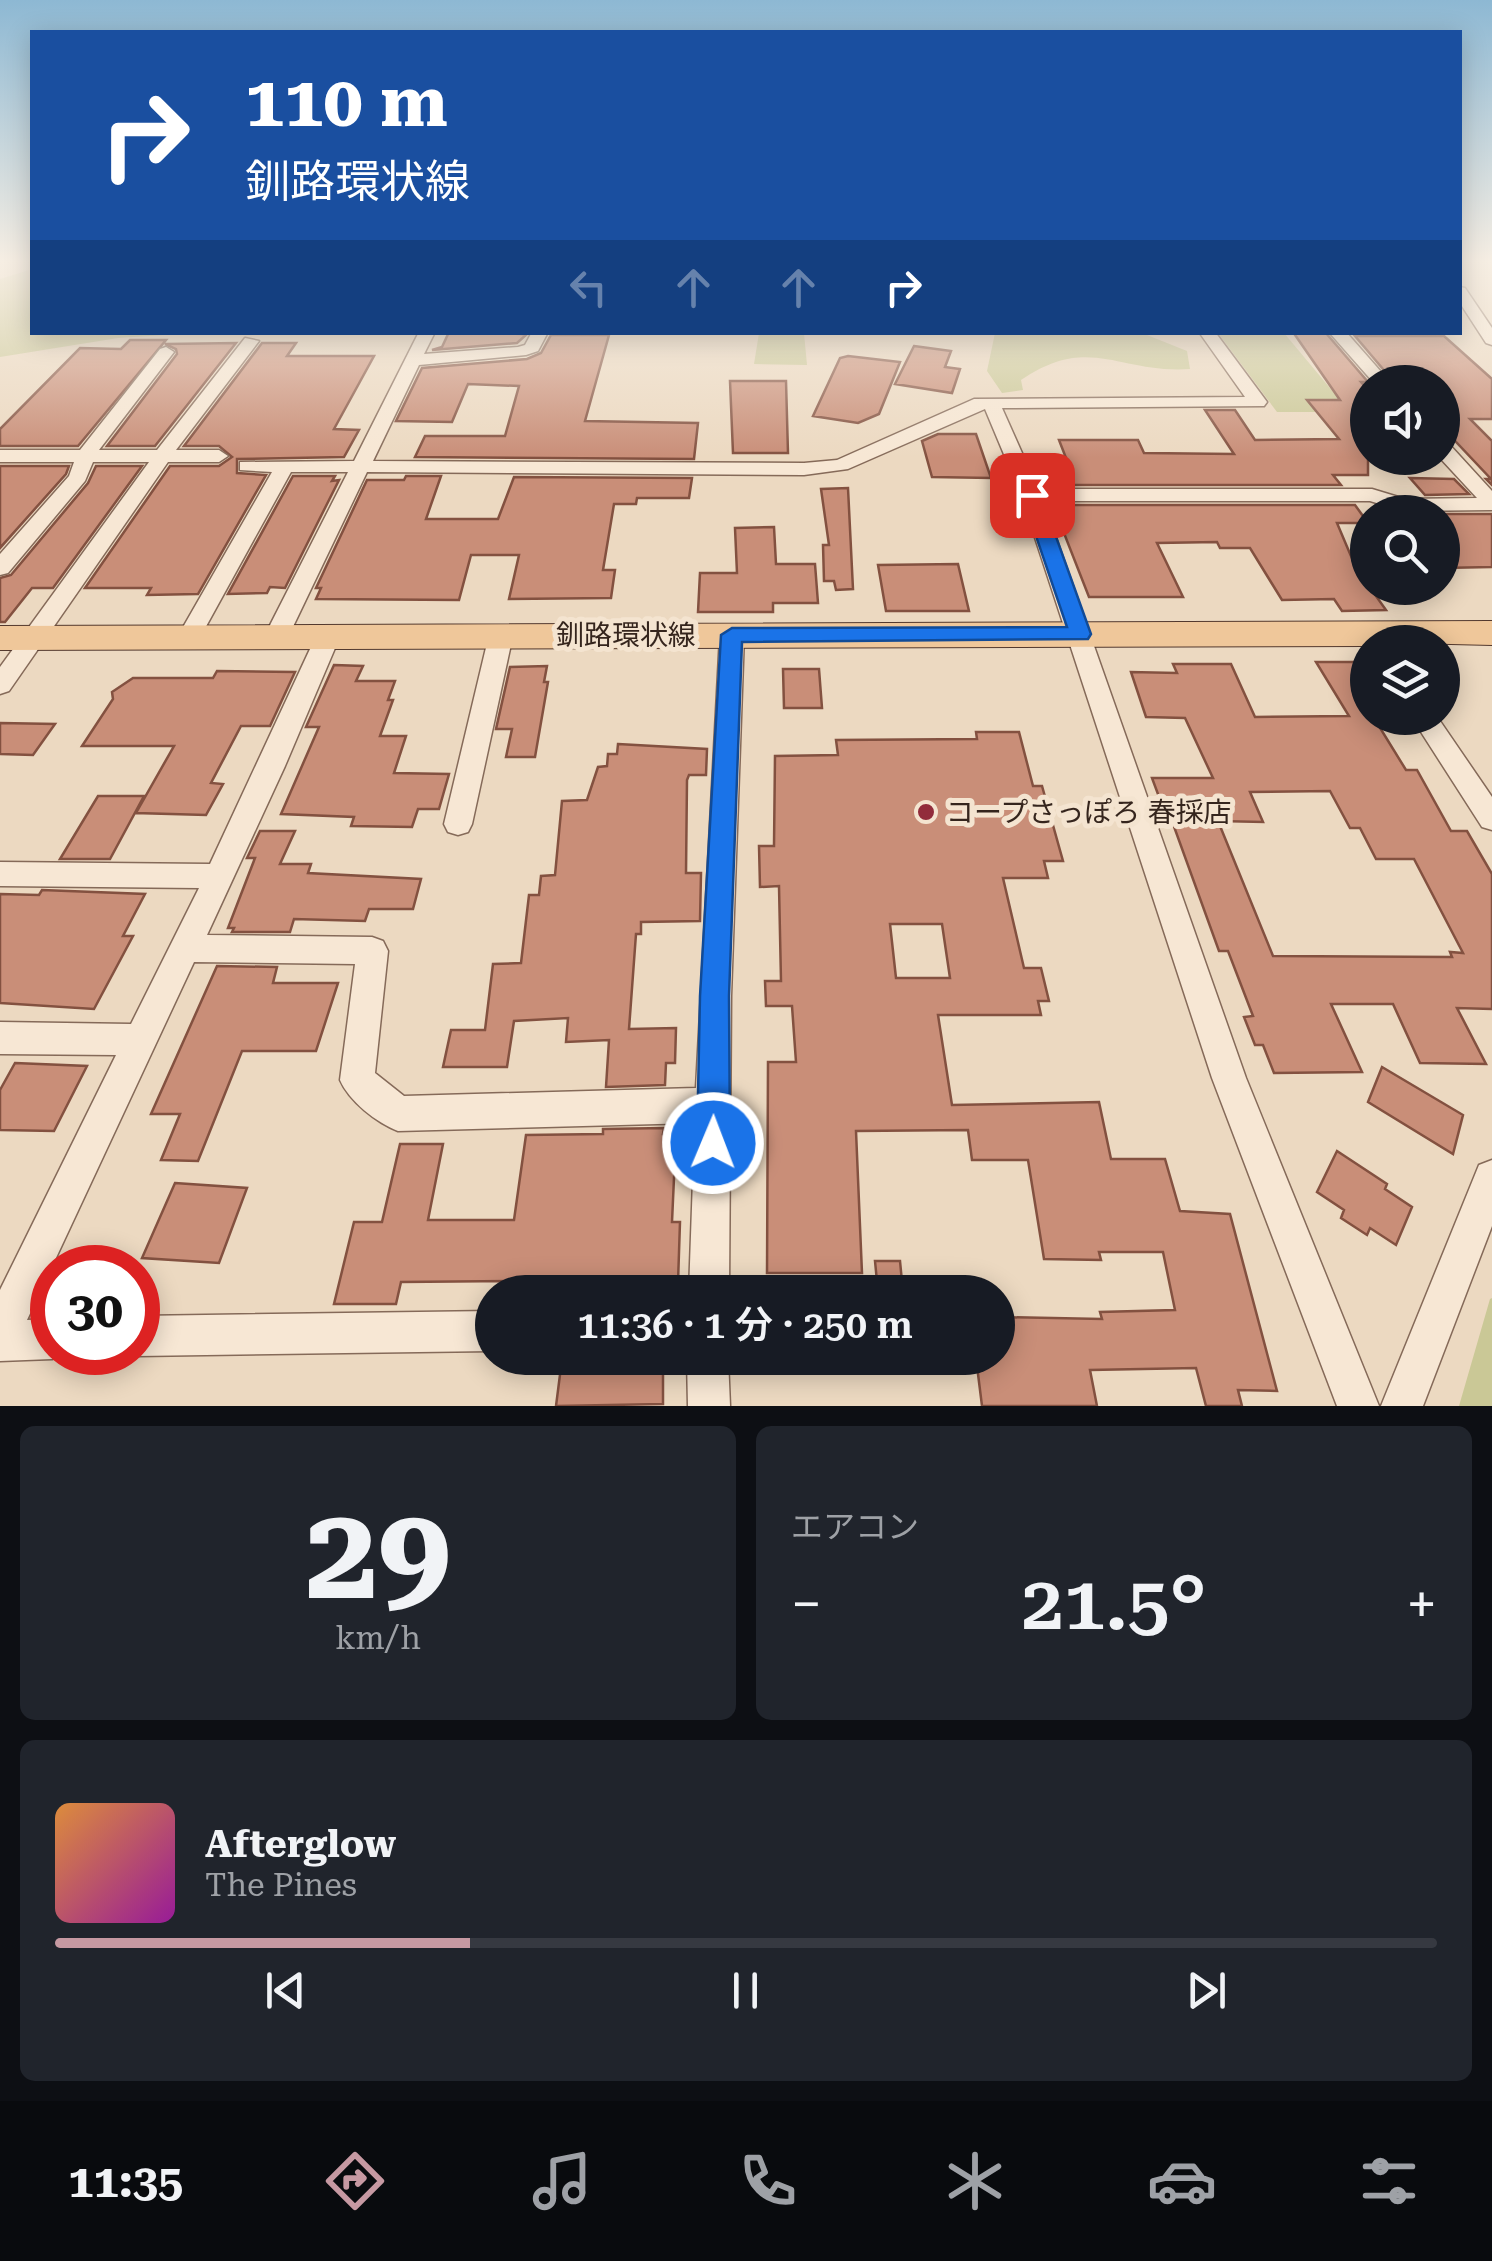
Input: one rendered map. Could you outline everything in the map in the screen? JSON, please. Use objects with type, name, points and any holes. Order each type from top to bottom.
[{"type":"main road","name":"釧路環状線","points":[[1460,635],[1492,633]]},
{"type":"main road","name":"釧路環状線","points":[[18,638],[1080,634],[1350,639]]},
{"type":"street","points":[[276,635],[426,335]]},
{"type":"street","points":[[414,360],[520,352],[532,348],[538,335]]},
{"type":"street","points":[[247,466],[804,469],[842,465],[974,404],[1258,402],[1208,335]]},
{"type":"street","points":[[1339,335],[1366,365]]},
{"type":"street","points":[[0,685],[18,638],[252,340]]},
{"type":"street","points":[[0,568],[78,476],[84,456],[166,352]]},
{"type":"street","points":[[991,403],[1032,495],[1229,1078],[1358,1406]]},
{"type":"street","points":[[0,456],[219,456]]},
{"type":"street","points":[[190,636],[285,466]]},
{"type":"street","points":[[1460,468],[1492,503]]},
{"type":"street","points":[[1032,495],[1372,495],[1403,506],[1492,503]]},
{"type":"street","points":[[0,1333],[220,876],[329,634]]},
{"type":"street","points":[[458,824],[500,635]]},
{"type":"street","points":[[709,1275],[714,996],[732,635]]},
{"type":"street","points":[[1436,735],[1492,819]]},
{"type":"street","points":[[0,874],[220,876]]},
{"type":"street","points":[[183,948],[372,951],[356,1080],[398,1114],[714,1106]]},
{"type":"street","points":[[0,1038],[138,1040]]},
{"type":"street","points":[[1402,1406],[1492,1178]]},
{"type":"street","points":[[160,1336],[475,1331]]},
{"type":"street","points":[[0,1341],[30,1340]]},
{"type":"street","points":[[708,1375],[709,1406]]},
{"type":"shaded area","points":[[0,328],[30,328],[30,335],[164,335],[118,338],[0,357]]},
{"type":"shaded area","points":[[759,335],[804,335],[807,365],[754,364]]},
{"type":"shaded area","points":[[995,335],[1147,335],[1187,351],[1190,369],[1086,357],[1067,359],[1021,380],[1023,390],[1002,393],[987,371]]},
{"type":"shaded area","points":[[1219,335],[1286,335],[1350,412],[1277,412]]},
{"type":"shaded area","points":[[1490,1299],[1492,1406],[1459,1406]]},
{"type":"building","points":[[448,335],[526,335],[517,343],[432,350],[442,347]]},
{"type":"building","points":[[551,335],[609,335],[585,421],[698,423],[694,459],[415,457],[425,436],[505,436],[519,386],[468,384],[452,422],[396,421],[422,368],[527,359],[541,353]]},
{"type":"building","points":[[1295,335],[1328,335],[1353,365],[1350,365],[1350,475],[1333,475],[1341,485],[1061,485],[1051,458],[1066,458],[1059,440],[1138,440],[1144,453],[1234,454],[1205,410],[1235,410],[1255,440],[1339,439],[1307,400],[1340,400]]},
{"type":"building","points":[[1355,336],[1444,336],[1492,379],[1492,419],[1470,419],[1492,441],[1492,485],[1486,479],[1491,479],[1460,446],[1460,365],[1380,365]]},
{"type":"building","points":[[130,340],[166,340],[78,446],[0,446],[0,429],[80,348],[121,349]]},
{"type":"building","points":[[236,343],[155,446],[107,446],[177,354],[176,349],[165,344]]},
{"type":"building","points":[[262,343],[296,343],[287,356],[374,356],[334,429],[359,430],[344,457],[237,459],[237,473],[266,475],[198,594],[147,595],[151,588],[85,588],[170,466],[219,466],[232,457],[219,446],[184,446]]},
{"type":"building","points":[[914,346],[951,351],[945,367],[960,369],[952,393],[895,384]]},
{"type":"building","points":[[840,358],[900,362],[879,414],[858,423],[813,416]]},
{"type":"building","points":[[730,381],[786,381],[788,453],[733,453]]},
{"type":"building","points":[[938,434],[976,434],[991,478],[932,477],[922,441]]},
{"type":"building","points":[[0,466],[69,466],[0,548]]},
{"type":"building","points":[[96,466],[142,466],[53,588],[32,588],[5,622],[0,622],[0,578],[11,575],[88,483]]},
{"type":"building","points":[[293,476],[335,476],[332,481],[339,480],[285,588],[270,587],[267,593],[228,594]]},
{"type":"building","points":[[406,476],[441,476],[426,519],[498,519],[514,477],[692,478],[689,498],[637,498],[636,504],[614,504],[603,570],[615,570],[611,598],[509,599],[519,555],[471,555],[459,600],[316,599],[321,588],[316,588],[367,480],[404,480]]},
{"type":"building","points":[[1410,478],[1454,479],[1469,494],[1425,495]]},
{"type":"building","points":[[848,488],[853,589],[836,590],[834,581],[824,581],[823,545],[829,545],[821,489]]},
{"type":"building","points":[[1053,505],[1350,505],[1350,523],[1337,523],[1350,554],[1350,605],[1382,605],[1386,610],[1342,611],[1334,599],[1282,600],[1250,548],[1220,548],[1217,542],[1157,543],[1183,597],[1089,597]]},
{"type":"building","points":[[1460,514],[1492,514],[1492,567],[1460,568]]},
{"type":"building","points":[[774,527],[776,564],[815,564],[818,603],[773,603],[773,612],[698,612],[700,573],[737,573],[735,528]]},
{"type":"building","points":[[958,564],[969,611],[886,611],[878,565]]},
{"type":"building","points":[[1316,662],[1350,662],[1350,735],[1384,735],[1406,770],[1417,770],[1451,831],[1467,831],[1492,874],[1492,1009],[1457,1008],[1486,1064],[1420,1063],[1393,1004],[1331,1004],[1362,1072],[1274,1073],[1263,1045],[1255,1045],[1244,1017],[1253,1016],[1228,951],[1219,951],[1172,821],[1168,821],[1152,778],[1213,778],[1185,718],[1146,717],[1131,672],[1177,673],[1173,664],[1231,664],[1255,717],[1349,716]],"holes":[[[1330,791],[1350,828],[1360,828],[1376,859],[1414,859],[1463,953],[1450,952],[1452,957],[1273,956],[1218,821],[1263,822],[1250,792]]]},
{"type":"building","points":[[334,665],[363,666],[356,681],[395,681],[388,700],[393,700],[380,736],[406,736],[394,773],[449,774],[439,809],[418,809],[412,827],[351,826],[354,817],[281,814],[319,727],[306,727]]},
{"type":"building","points":[[547,666],[544,682],[548,682],[535,757],[506,757],[512,729],[496,729],[510,667]]},
{"type":"building","points":[[783,669],[819,669],[822,708],[784,708]]},
{"type":"building","points":[[217,671],[295,672],[270,726],[241,726],[211,783],[223,784],[206,815],[136,813],[174,746],[82,746],[113,699],[112,692],[133,678],[213,678]]},
{"type":"building","points":[[0,723],[55,724],[33,755],[0,754]]},
{"type":"building","points":[[976,732],[1019,732],[1033,786],[1042,786],[1063,861],[1044,861],[1048,878],[1003,878],[1024,968],[1041,968],[1049,1001],[1038,1001],[1041,1015],[938,1015],[952,1105],[1099,1102],[1111,1159],[1165,1159],[1180,1211],[1230,1214],[1277,1391],[1238,1390],[1242,1406],[1206,1406],[1196,1368],[1090,1370],[1097,1406],[982,1406],[978,1375],[1015,1375],[1015,1317],[1102,1319],[1100,1312],[1175,1310],[1163,1252],[1099,1252],[1101,1260],[1044,1259],[1028,1160],[972,1160],[968,1130],[856,1131],[862,1273],[767,1273],[768,1062],[796,1062],[792,1006],[766,1006],[765,981],[781,981],[779,886],[760,887],[759,846],[774,846],[775,756],[838,755],[836,740],[977,739]],"holes":[[[890,924],[942,924],[950,978],[896,978]]]},
{"type":"building","points":[[618,744],[707,749],[706,775],[689,775],[687,780],[686,873],[701,873],[700,921],[641,922],[641,934],[636,934],[629,1029],[676,1028],[675,1063],[666,1063],[665,1085],[606,1087],[609,1040],[566,1042],[568,1018],[514,1021],[507,1067],[443,1067],[451,1030],[485,1030],[493,964],[521,963],[529,895],[539,895],[541,876],[555,875],[562,801],[587,800],[598,767],[607,766],[608,754],[617,754]]},
{"type":"building","points":[[98,796],[144,796],[110,859],[60,859]]},
{"type":"building","points":[[260,831],[295,831],[280,864],[311,864],[308,873],[421,879],[413,909],[369,909],[365,921],[294,919],[290,932],[232,932],[234,928],[228,928],[255,858],[247,858]]},
{"type":"building","points":[[42,890],[145,894],[123,936],[133,936],[94,1009],[0,1003],[0,894],[39,895]]},
{"type":"building","points":[[217,966],[277,967],[273,983],[338,983],[316,1051],[242,1051],[198,1161],[161,1160],[180,1114],[151,1114]]},
{"type":"building","points":[[15,1063],[87,1066],[54,1131],[0,1130],[0,1090]]},
{"type":"building","points":[[1382,1067],[1463,1115],[1453,1154],[1368,1102]]},
{"type":"building","points":[[664,1128],[663,1134],[676,1134],[672,1222],[680,1222],[678,1275],[475,1275],[475,1281],[401,1282],[396,1304],[334,1304],[354,1222],[382,1222],[400,1144],[443,1144],[428,1220],[514,1220],[526,1135],[603,1134],[603,1129]]},
{"type":"building","points":[[1337,1151],[1387,1184],[1385,1189],[1412,1207],[1396,1245],[1370,1228],[1367,1235],[1341,1218],[1344,1210],[1317,1192]]},
{"type":"building","points":[[175,1183],[247,1188],[219,1263],[160,1259],[160,1245],[148,1245]]},
{"type":"building","points":[[875,1261],[900,1261],[901,1275],[876,1275]]},
{"type":"building","points":[[560,1375],[663,1375],[663,1404],[556,1406]]},
{"type":"place","name":"コープさっぽろ 春採店","points":[[926,812]]},
{"type":"route","points":[[713,1143],[714,996],[732,635],[1080,634],[1032,495]]}]
